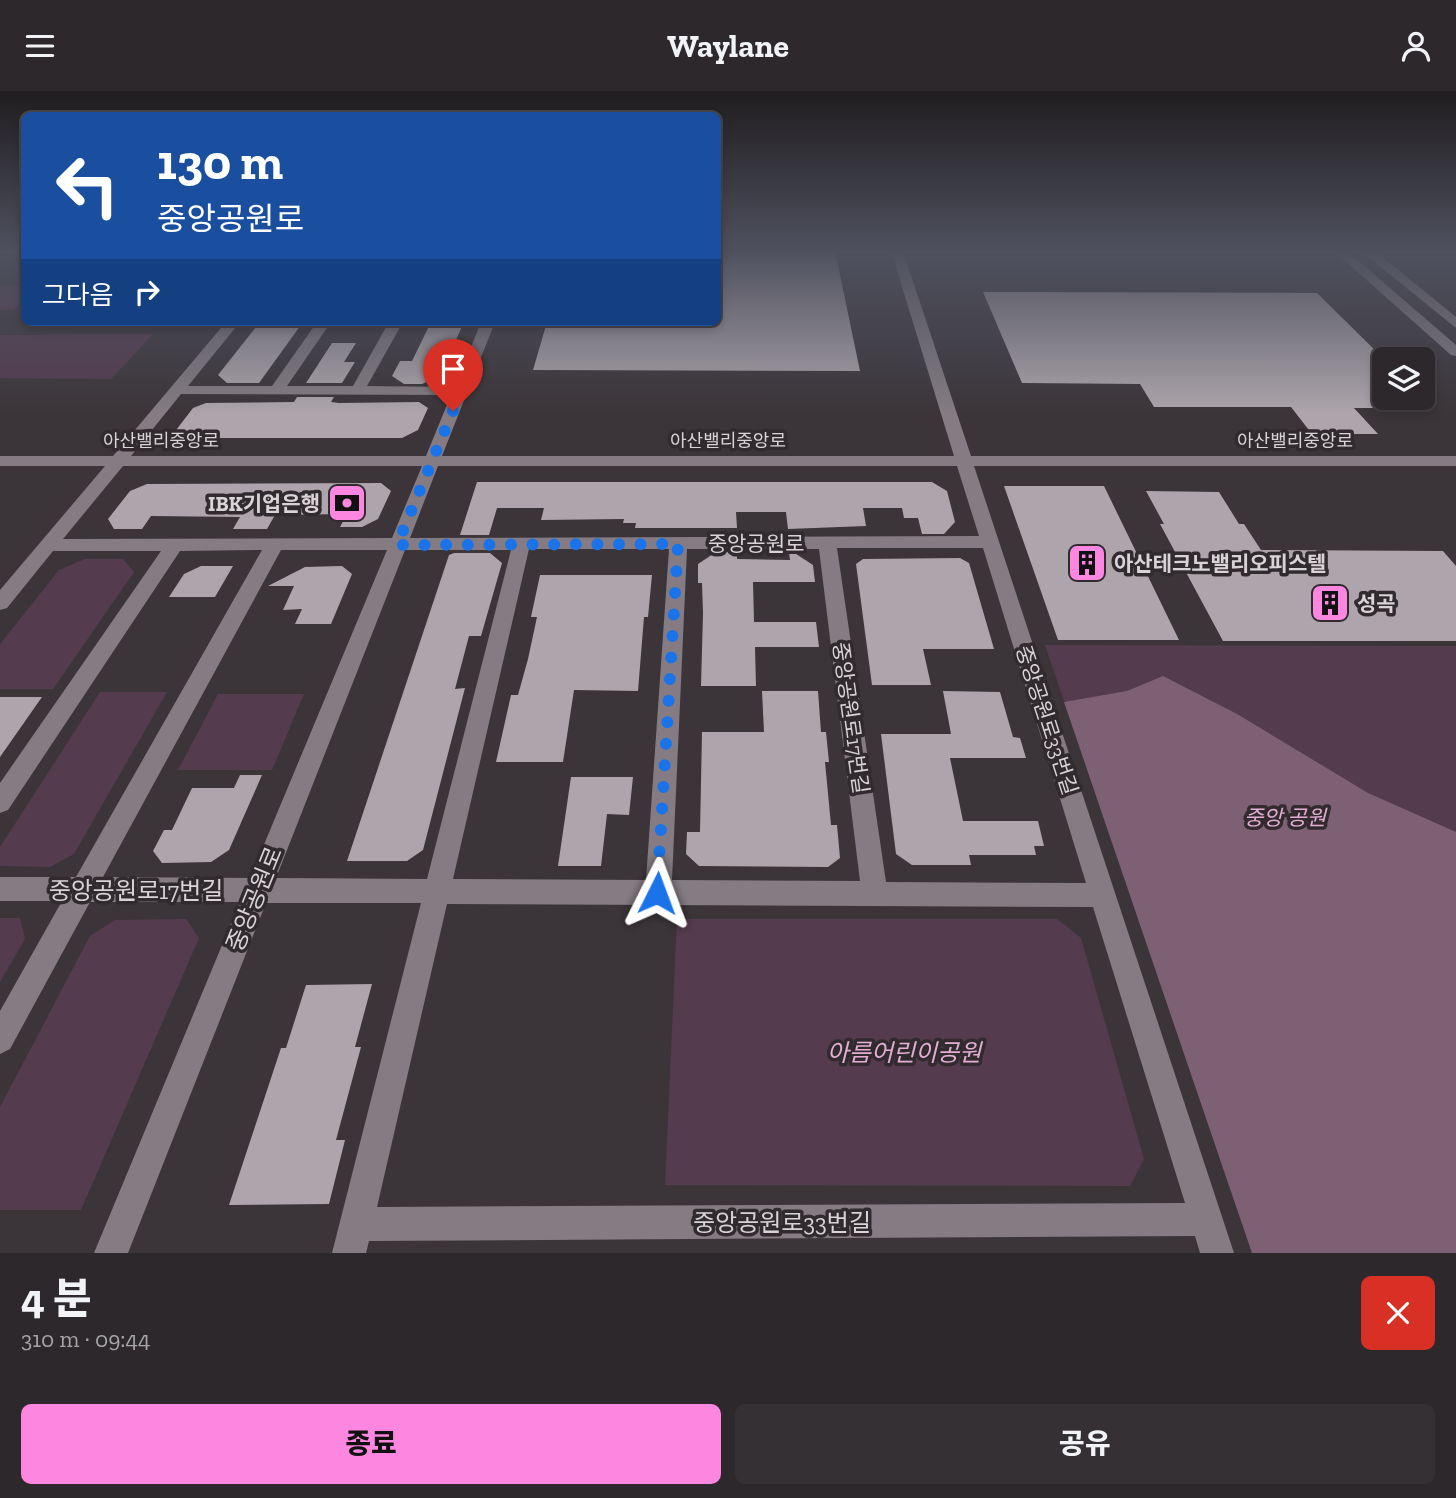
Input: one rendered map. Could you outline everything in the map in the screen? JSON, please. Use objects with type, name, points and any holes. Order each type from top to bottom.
[{"type":"street","name":"중앙공원로33번길","points":[[915,305],[1217,1253]]},
{"type":"street","points":[[1402,305],[1456,352]]},
{"type":"street","points":[[1433,305],[1456,324]]},
{"type":"street","points":[[0,603],[230,326]]},
{"type":"street","points":[[277,390],[321,326]]},
{"type":"street","points":[[358,390],[394,326]]},
{"type":"street","name":"중앙공원로","points":[[110,1253],[486,326]]},
{"type":"street","points":[[177,390],[460,391]]},
{"type":"street","name":"아산밸리중앙로","points":[[0,461],[1456,461]]},
{"type":"street","name":"중앙공원로","points":[[397,545],[990,542]]},
{"type":"street","name":"중앙공원로17번길","points":[[827,543],[875,894]]},
{"type":"street","points":[[657,893],[678,544]]},
{"type":"street","points":[[48,545],[397,545]]},
{"type":"street","points":[[439,892],[521,545]]},
{"type":"street","points":[[0,803],[174,546]]},
{"type":"street","points":[[0,1039],[274,546]]},
{"type":"street","name":"중앙공원로17번길","points":[[0,890],[1103,895]]},
{"type":"street","name":"중앙공원로33번길","points":[[439,892],[353,1239],[1207,1219]]},
{"type":"green space","points":[[0,305],[19,305],[13,310],[0,310]]},
{"type":"green space","points":[[153,334],[111,379],[0,378],[0,335]]},
{"type":"green space","points":[[85,559],[123,559],[134,572],[53,689],[0,689],[0,644],[59,570]]},
{"type":"green space","name":"중앙 공원","points":[[1045,645],[1456,646],[1456,1253],[1252,1253]]},
{"type":"green space","name":"중앙 공원","points":[[1163,676],[1237,714],[1368,793],[1456,832],[1456,1253],[1252,1253],[1064,702],[1127,691]]},
{"type":"green space","points":[[100,692],[167,692],[74,854],[50,867],[0,866],[0,847]]},
{"type":"green space","points":[[218,694],[304,694],[272,770],[178,770]]},
{"type":"green space","points":[[0,918],[20,918],[25,939],[0,982]]},
{"type":"green space","points":[[186,919],[199,938],[81,1210],[0,1210],[0,1107],[90,936],[115,920]]},
{"type":"green space","name":"아름어린이공원","points":[[677,919],[1057,919],[1081,938],[1144,1159],[1130,1186],[665,1185]]},
{"type":"building","points":[[721,305],[846,305],[860,371],[533,370],[546,326],[721,326]]},
{"type":"building","points":[[989,305],[1329,305],[1372,347],[1372,408],[1354,408],[1378,434],[1312,434],[1291,407],[1154,407],[1140,384],[1022,383]]},
{"type":"building","points":[[257,326],[300,326],[259,383],[227,383],[218,375]]},
{"type":"building","points":[[429,326],[462,326],[440,376],[422,384],[404,384],[392,376],[400,361],[412,361]]},
{"type":"building","points":[[332,343],[356,343],[344,362],[355,362],[342,383],[306,383]]},
{"type":"building","points":[[297,397],[334,397],[331,402],[339,403],[419,402],[428,408],[418,430],[402,438],[170,438],[193,408],[206,403],[294,402]]},
{"type":"building","points":[[477,482],[932,482],[947,491],[955,522],[944,534],[922,534],[918,518],[904,518],[902,508],[863,508],[866,526],[788,529],[786,512],[736,512],[737,528],[635,528],[636,523],[623,523],[624,519],[541,520],[544,508],[497,508],[489,535],[460,535]]},
{"type":"building","points":[[381,483],[391,491],[378,519],[362,527],[340,527],[347,514],[275,515],[267,529],[233,529],[240,517],[151,516],[142,529],[114,529],[108,519],[130,491],[147,484]]},
{"type":"building","name":"아산테크노밸리오피스텔","points":[[1004,486],[1104,486],[1179,640],[1058,640]]},
{"type":"building","name":"성곡","points":[[1146,491],[1219,492],[1239,524],[1244,524],[1261,550],[1443,551],[1456,566],[1456,641],[1223,641],[1160,524],[1164,524]]},
{"type":"building","points":[[716,552],[737,552],[737,559],[790,560],[789,552],[793,552],[813,565],[815,582],[753,582],[754,622],[816,622],[819,647],[755,647],[756,686],[701,686],[703,613],[698,564]]},
{"type":"building","points":[[490,553],[502,563],[481,636],[469,636],[455,689],[465,688],[423,850],[407,861],[347,861],[449,555]]},
{"type":"building","points":[[960,558],[969,563],[994,649],[923,649],[931,685],[872,685],[856,564],[863,559]]},
{"type":"building","points":[[201,566],[233,566],[215,597],[169,597],[184,574]]},
{"type":"building","points":[[342,566],[352,574],[331,624],[295,624],[302,609],[283,610],[294,586],[268,586],[305,567]]},
{"type":"building","points":[[540,575],[652,575],[648,617],[644,617],[638,691],[574,690],[563,762],[496,762],[511,695],[518,695],[528,659],[537,617],[531,617]]},
{"type":"building","points":[[762,691],[818,691],[821,732],[826,732],[829,762],[825,762],[831,825],[837,825],[840,858],[828,867],[699,866],[686,854],[687,832],[700,832],[702,732],[764,732]]},
{"type":"building","points":[[943,691],[1000,692],[1013,737],[1020,738],[1026,758],[950,758],[963,821],[1038,821],[1044,846],[1034,846],[1036,855],[969,855],[971,865],[912,865],[896,854],[881,734],[951,734]]},
{"type":"building","points":[[0,697],[42,697],[0,757]]},
{"type":"building","points":[[240,775],[262,775],[229,850],[211,862],[162,863],[153,851],[164,830],[172,830],[192,788],[234,788]]},
{"type":"building","points":[[571,777],[633,777],[629,815],[607,814],[601,866],[558,866]]},
{"type":"building","points":[[372,984],[355,1047],[361,1047],[336,1140],[345,1140],[329,1204],[229,1205],[281,1048],[286,1048],[306,985]]},
{"type":"place","name":"IBK기업은행","points":[[347,503]]},
{"type":"place","name":"아산테크노밸리오피스텔","points":[[1087,563]]},
{"type":"place","name":"성곡","points":[[1330,603]]},
{"type":"route","points":[[453,411],[397,545],[678,544],[657,893]]}]
